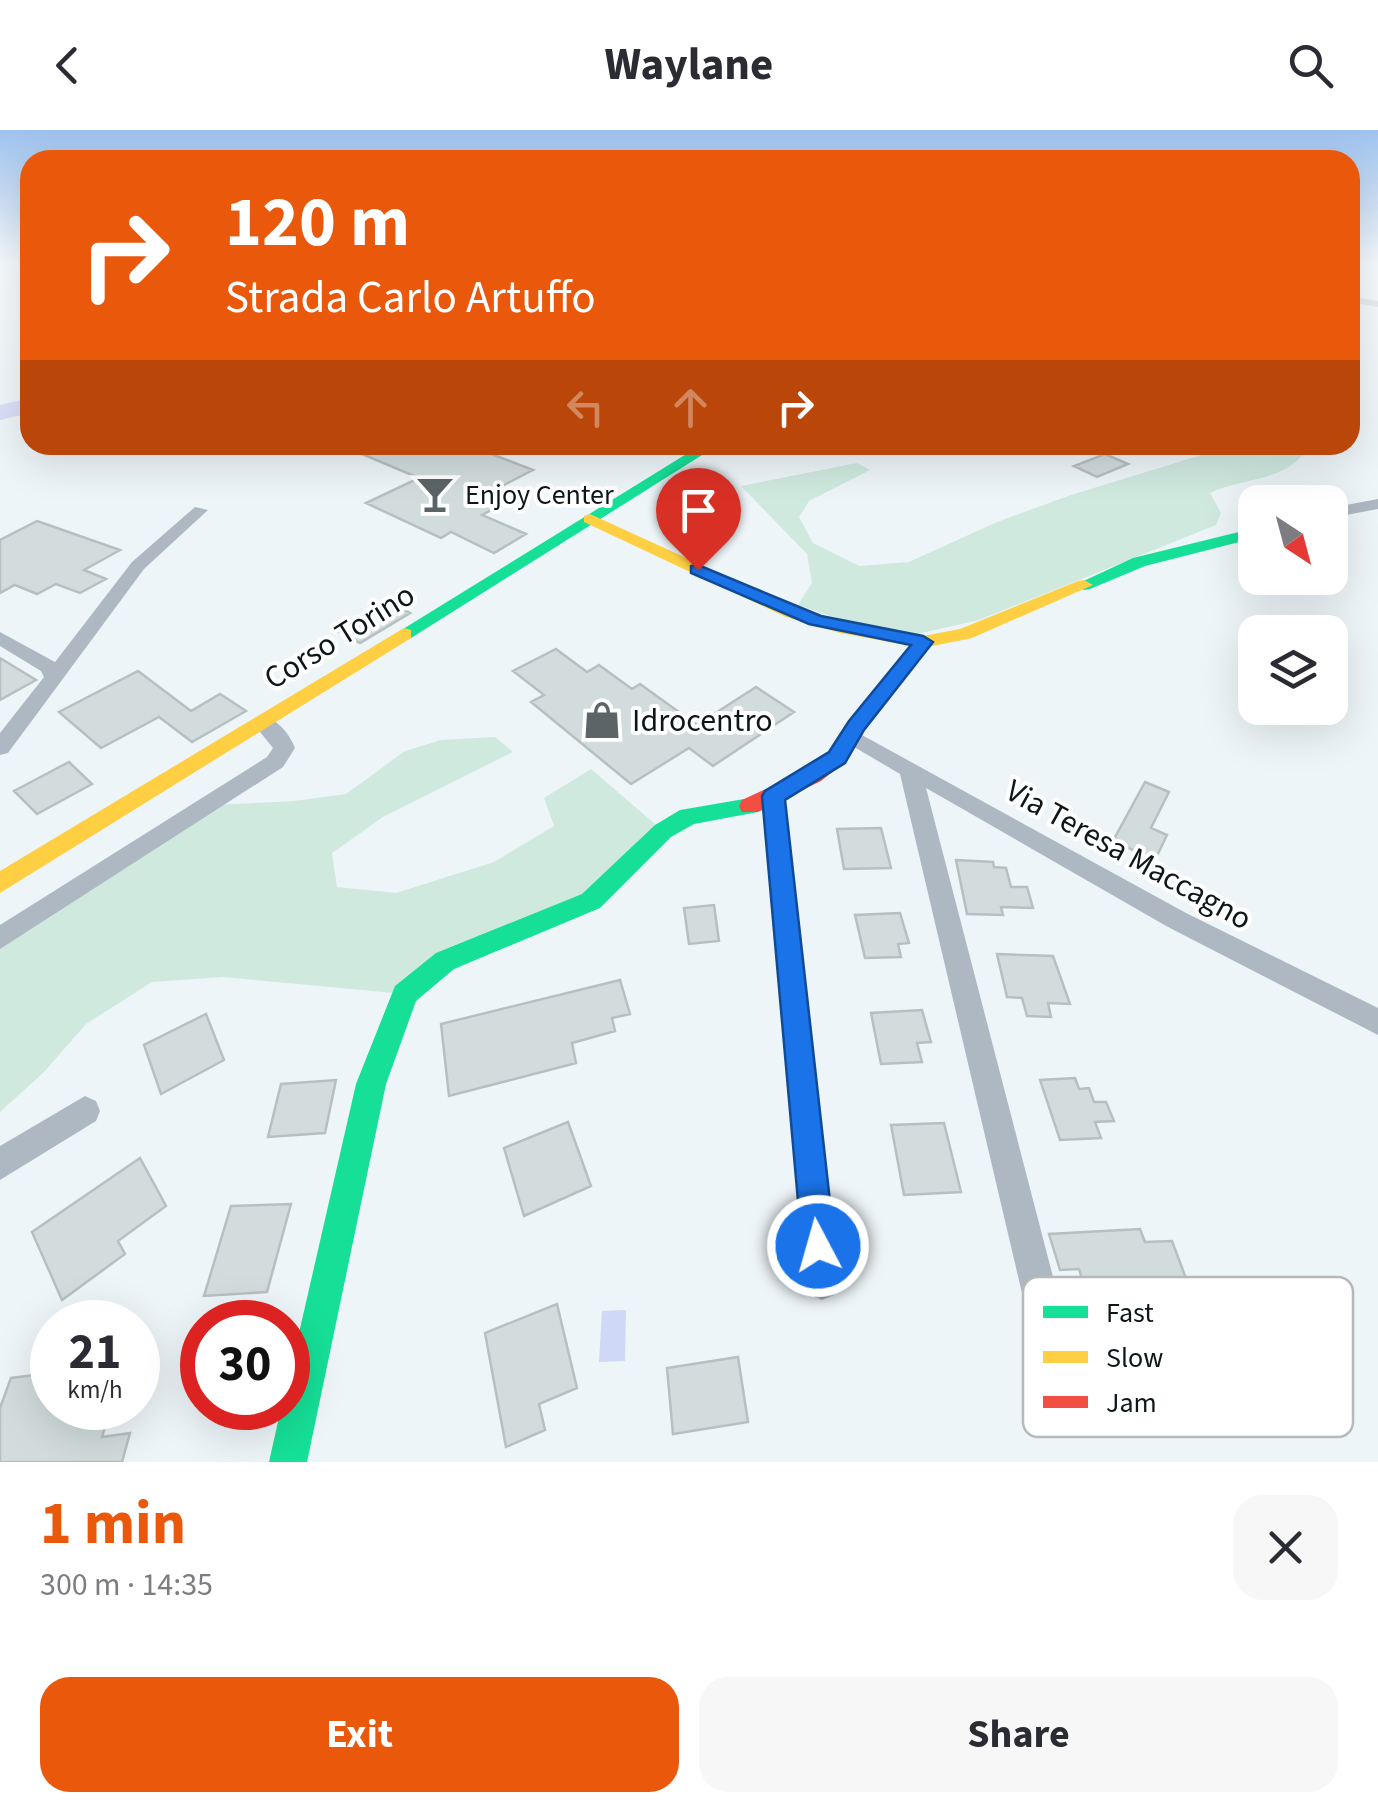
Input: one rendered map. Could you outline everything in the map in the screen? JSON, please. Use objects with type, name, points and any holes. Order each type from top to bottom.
[{"type":"street","name":"Corso Torino","points":[[0,883],[696,455]]},
{"type":"street","points":[[1348,510],[1378,504]]},
{"type":"street","points":[[0,748],[144,558],[174,527],[200,510]]},
{"type":"street","points":[[590,519],[792,612],[840,627],[923,642],[965,634],[1139,562],[1238,537]]},
{"type":"street","points":[[0,638],[49,667],[54,677]]},
{"type":"street","points":[[288,1462],[371,1084],[404,994],[445,962],[591,901],[663,831],[688,816],[748,807],[837,758],[923,642]]},
{"type":"street","points":[[0,938],[275,762],[284,748],[280,737],[262,722]]},
{"type":"street","name":"Via Teresa Maccagno","points":[[852,736],[1176,920],[1378,1022]]},
{"type":"street","points":[[910,769],[1036,1277]]},
{"type":"street","points":[[773,796],[822,1283]]},
{"type":"street","points":[[0,1164],[85,1111]]},
{"type":"green space","points":[[1201,455],[1302,455],[1273,475],[1210,493],[1221,513],[1216,525],[979,620],[917,634],[843,620],[798,605],[812,583],[807,554],[741,486],[857,463],[870,470],[809,501],[799,517],[813,543],[859,566],[909,562],[997,522]]},
{"type":"green space","points":[[495,737],[513,752],[383,817],[332,853],[337,887],[396,893],[494,862],[554,826],[544,798],[591,769],[663,831],[591,901],[405,994],[223,977],[152,982],[86,1024],[44,1072],[0,1112],[0,938],[214,805],[346,794],[405,751],[441,740]]},
{"type":"water","points":[[626,1310],[625,1361],[599,1362],[602,1311]]},
{"type":"building","name":"Enjoy Center","points":[[365,455],[494,455],[533,470],[479,498],[499,506],[482,515],[526,534],[494,553],[451,532],[441,538],[366,503],[419,478]]},
{"type":"building","points":[[1102,455],[1128,464],[1097,477],[1074,466]]},
{"type":"building","points":[[37,521],[120,550],[84,570],[106,579],[80,593],[56,584],[37,594],[15,585],[0,593],[0,540]]},
{"type":"building","points":[[389,602],[410,613],[360,643],[339,632]]},
{"type":"building","points":[[556,649],[587,672],[599,665],[632,689],[640,684],[697,725],[756,687],[794,712],[713,766],[689,748],[631,784],[531,702],[544,695],[513,671]]},
{"type":"building","points":[[0,658],[36,680],[0,700]]},
{"type":"building","points":[[138,671],[191,711],[220,694],[246,711],[192,742],[159,717],[101,748],[59,712]]},
{"type":"building","points":[[69,762],[92,784],[37,814],[14,791]]},
{"type":"building","points":[[1145,782],[1169,792],[1151,828],[1167,835],[1155,860],[1113,841]]},
{"type":"building","points":[[881,828],[891,868],[844,869],[837,829]]},
{"type":"building","points":[[956,860],[993,862],[994,867],[1006,868],[1011,887],[1027,887],[1033,908],[1001,907],[1003,915],[967,914]]},
{"type":"building","points":[[714,905],[719,941],[689,944],[684,908]]},
{"type":"building","points":[[900,913],[909,943],[898,944],[901,957],[865,958],[855,915]]},
{"type":"building","points":[[997,954],[1053,956],[1070,1004],[1048,1003],[1051,1017],[1027,1016],[1022,998],[1007,997]]},
{"type":"building","points":[[620,980],[630,1014],[612,1018],[615,1031],[572,1043],[576,1063],[449,1096],[441,1024]]},
{"type":"building","points":[[922,1010],[931,1042],[917,1043],[922,1062],[881,1064],[871,1013]]},
{"type":"building","points":[[206,1014],[224,1060],[161,1094],[144,1045]]},
{"type":"building","points":[[1075,1078],[1079,1089],[1089,1088],[1094,1102],[1106,1102],[1114,1121],[1095,1122],[1101,1138],[1060,1140],[1040,1080]]},
{"type":"building","points":[[336,1080],[325,1133],[268,1137],[281,1084]]},
{"type":"building","points":[[568,1122],[591,1186],[524,1216],[504,1148]]},
{"type":"building","points":[[944,1123],[961,1192],[904,1195],[891,1125]]},
{"type":"building","points":[[140,1158],[166,1206],[118,1241],[125,1254],[62,1300],[32,1232]]},
{"type":"building","points":[[291,1204],[267,1292],[204,1296],[231,1206]]},
{"type":"building","points":[[1140,1229],[1145,1242],[1172,1241],[1186,1277],[1081,1277],[1079,1269],[1060,1270],[1049,1234]]},
{"type":"building","points":[[557,1304],[577,1388],[539,1404],[545,1430],[506,1447],[485,1333]]},
{"type":"building","points":[[738,1357],[748,1422],[673,1434],[667,1368]]},
{"type":"building","points":[[30,1376],[30,1430],[104,1430],[102,1437],[130,1433],[122,1462],[0,1462],[0,1408],[11,1378]]},
{"type":"waterway","points":[[0,413],[20,408]]},
{"type":"traffic: fast","points":[[404,634],[695,455]]},
{"type":"traffic: fast","points":[[1084,585],[1139,562],[1238,537]]},
{"type":"traffic: fast","points":[[288,1462],[371,1084],[405,994],[445,961],[591,901],[663,831],[688,816],[750,806]]},
{"type":"traffic: slow","points":[[590,519],[792,613],[840,627],[923,642],[965,634],[1084,585]]},
{"type":"traffic: slow","points":[[0,883],[404,634]]},
{"type":"traffic: jam","points":[[750,806],[813,776],[837,757],[856,726],[923,642]]},
{"type":"place","name":"Enjoy Center","points":[[435,494]]},
{"type":"place","name":"Idrocentro","points":[[602,720]]},
{"type":"route","points":[[698,570],[816,620],[923,642],[856,726],[837,758],[813,776],[773,796],[818,1246]]}]
